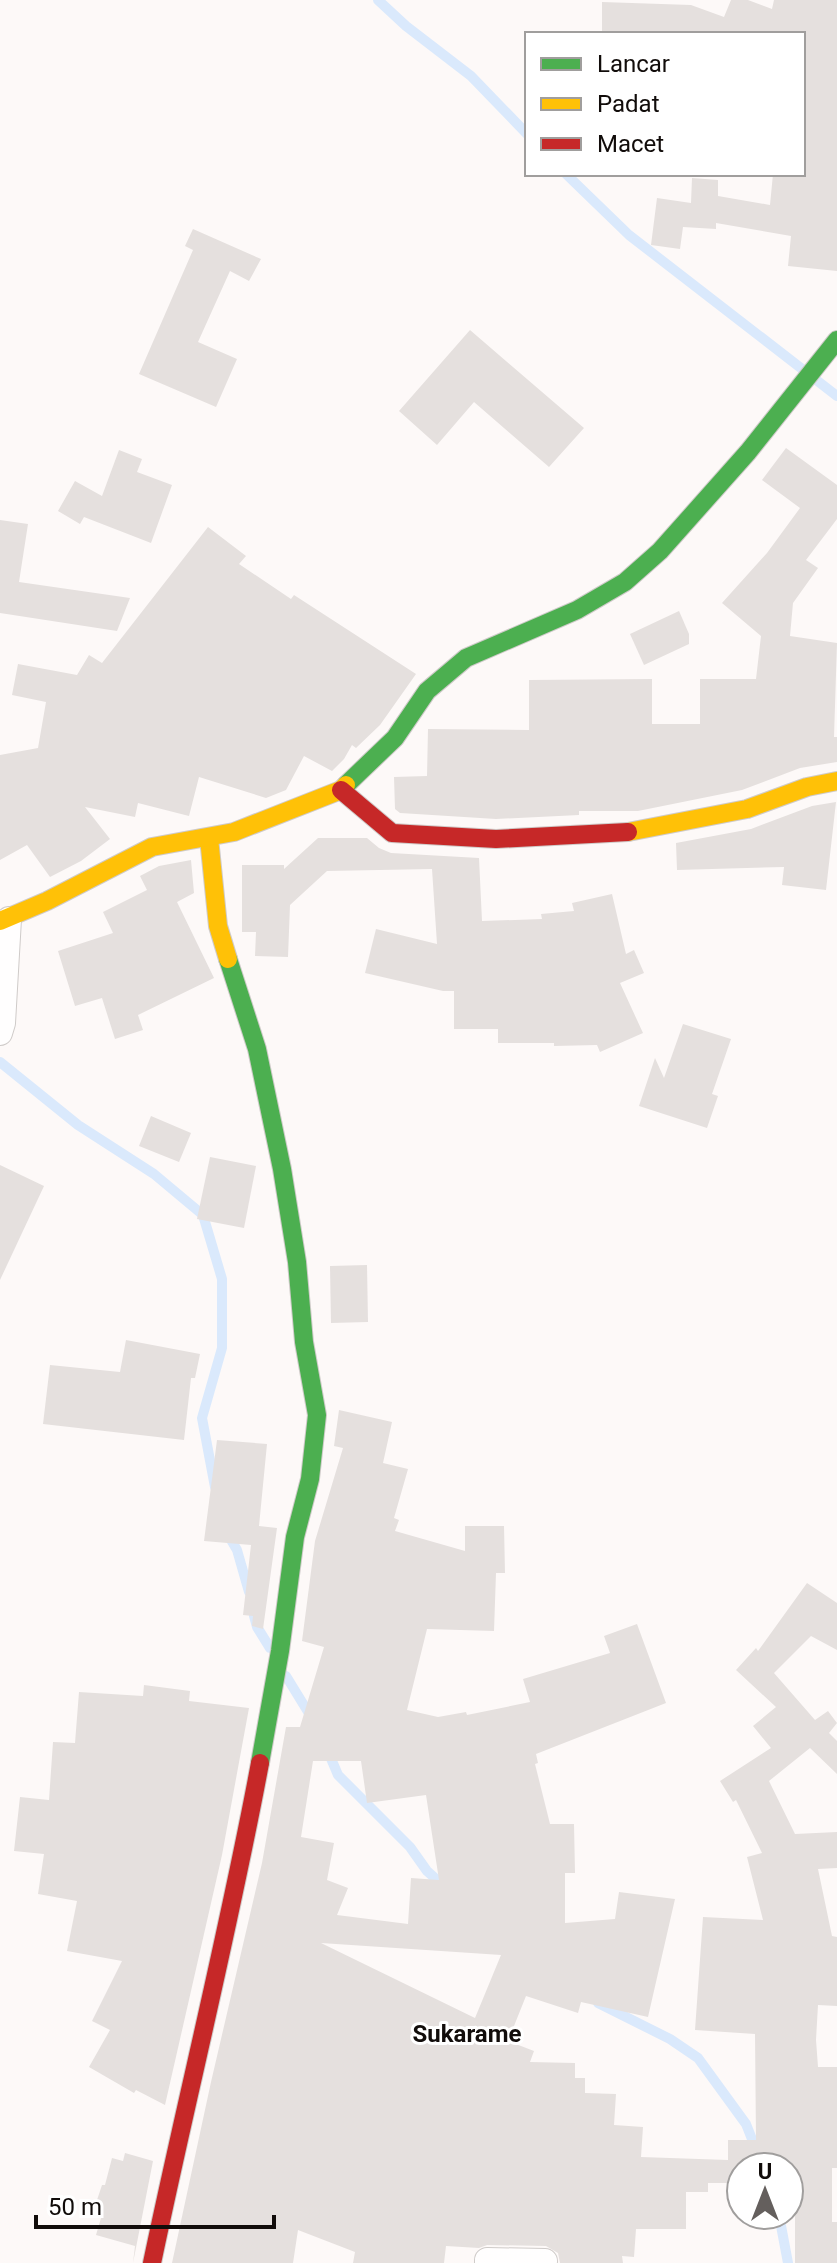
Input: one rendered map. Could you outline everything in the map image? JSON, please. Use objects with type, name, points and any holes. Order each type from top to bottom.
[{"type":"street","points":[[0,1033],[3,1023],[5,920],[152,847],[234,832],[341,790],[395,738],[427,691],[466,658],[577,610],[625,582],[660,551],[748,452],[837,340]]},
{"type":"street","points":[[341,790],[392,833],[496,839],[636,832],[747,809],[807,787],[837,781]]},
{"type":"street","points":[[152,2263],[242,1859],[280,1651],[295,1537],[310,1479],[317,1415],[304,1342],[297,1262],[282,1169],[257,1049],[218,926],[209,838]]},
{"type":"street","points":[[487,2263],[487,2260],[545,2261]]},
{"type":"building","points":[[731,0],[748,0],[772,9],[774,0],[837,0],[837,271],[788,266],[791,236],[716,223],[716,229],[683,227],[680,249],[651,245],[657,198],[691,203],[692,178],[718,180],[718,196],[770,205],[773,176],[805,176],[805,32],[602,32],[602,2],[691,5],[724,17]]},
{"type":"building","points":[[193,229],[261,259],[249,281],[230,271],[198,342],[237,359],[216,407],[139,374],[193,250],[185,246]]},
{"type":"building","points":[[470,330],[584,428],[549,467],[474,402],[437,445],[399,411]]},
{"type":"building","points":[[786,448],[837,485],[837,519],[806,560],[818,568],[793,603],[790,636],[837,643],[834,737],[837,737],[837,762],[800,768],[742,790],[638,811],[579,811],[579,815],[496,819],[400,813],[395,809],[394,777],[427,776],[428,729],[529,730],[529,680],[652,679],[652,724],[700,724],[700,679],[756,679],[761,636],[722,603],[767,553],[800,508],[762,480]]},
{"type":"building","points":[[119,450],[142,459],[137,472],[172,485],[151,543],[84,517],[80,524],[58,511],[75,481],[102,496]]},
{"type":"building","points":[[0,520],[28,524],[19,582],[130,598],[117,631],[0,613]]},
{"type":"building","points":[[208,527],[246,556],[239,564],[291,599],[294,595],[416,674],[380,725],[356,748],[352,745],[332,771],[304,756],[286,790],[266,798],[199,777],[189,816],[138,803],[135,817],[85,807],[110,839],[81,861],[50,877],[27,845],[0,860],[0,755],[38,748],[46,702],[12,695],[18,664],[77,675],[89,655],[102,663]]},
{"type":"building","points":[[679,611],[689,634],[689,644],[644,665],[630,634]]},
{"type":"building","points":[[836,802],[826,890],[782,885],[784,867],[677,870],[676,843],[751,829],[812,806]]},
{"type":"building","points":[[318,838],[367,838],[391,853],[479,858],[482,921],[542,919],[541,914],[574,911],[572,903],[612,894],[626,954],[634,950],[644,973],[620,983],[643,1033],[600,1052],[597,1045],[498,1043],[498,1029],[454,1029],[454,991],[365,973],[376,929],[437,944],[432,869],[327,871],[290,905],[288,957],[255,956],[256,932],[242,932],[242,865],[284,865],[284,869]]},
{"type":"building","points":[[191,860],[194,893],[177,902],[214,978],[138,1015],[143,1030],[115,1039],[102,998],[75,1006],[58,951],[113,933],[103,912],[147,890],[140,876],[159,866]]},
{"type":"building","points":[[683,1024],[731,1039],[712,1094],[718,1096],[707,1128],[639,1106],[655,1058],[664,1078]]},
{"type":"building","points":[[151,1116],[191,1133],[179,1162],[139,1146]]},
{"type":"building","points":[[210,1157],[256,1166],[244,1228],[197,1219]]},
{"type":"building","points":[[0,1165],[44,1186],[0,1280]]},
{"type":"building","points":[[367,1265],[368,1322],[331,1323],[330,1266]]},
{"type":"building","points":[[126,1340],[200,1354],[195,1378],[191,1378],[184,1440],[43,1424],[50,1365],[120,1372]]},
{"type":"building","points":[[339,1410],[392,1422],[383,1463],[408,1469],[394,1518],[399,1520],[395,1531],[465,1551],[465,1526],[504,1526],[505,1573],[496,1573],[494,1631],[427,1629],[407,1710],[438,1717],[466,1712],[467,1715],[530,1702],[523,1679],[610,1653],[604,1636],[637,1624],[666,1703],[536,1754],[538,1763],[535,1764],[550,1824],[574,1824],[575,1873],[565,1873],[565,1923],[615,1919],[619,1892],[675,1899],[648,2017],[581,2002],[578,2013],[526,1996],[508,2041],[534,2051],[530,2062],[575,2063],[575,2078],[585,2078],[585,2093],[616,2094],[614,2125],[643,2127],[641,2157],[725,2160],[725,2183],[708,2183],[708,2192],[686,2192],[686,2229],[636,2229],[634,2257],[622,2256],[623,2263],[560,2263],[558,2253],[546,2246],[487,2245],[479,2248],[446,2246],[444,2263],[353,2263],[355,2252],[298,2230],[293,2263],[172,2263],[262,1863],[286,1727],[300,1727],[324,1647],[302,1641],[315,1541],[343,1448],[334,1446]],"holes":[[[313,1761],[361,1761],[367,1803],[426,1795],[439,1880],[411,1878],[408,1924],[337,1915],[348,1888],[327,1880],[334,1843],[301,1837]],[[321,1943],[501,1955],[475,2018]]]},
{"type":"building","points":[[217,1440],[267,1444],[259,1526],[277,1528],[263,1629],[252,1626],[253,1616],[243,1615],[251,1545],[204,1541]]},
{"type":"building","points":[[807,1583],[837,1603],[837,1650],[811,1636],[774,1673],[815,1720],[828,1711],[837,1723],[829,1733],[837,1741],[837,1774],[810,1748],[769,1781],[795,1834],[837,1832],[837,1868],[818,1869],[832,1936],[837,1937],[837,2006],[818,2005],[816,2040],[818,2067],[837,2067],[837,2168],[832,2168],[832,2222],[837,2222],[837,2263],[795,2263],[795,2231],[805,2231],[805,2151],[728,2151],[728,2140],[756,2140],[755,2034],[695,2030],[703,1917],[763,1920],[747,1857],[762,1853],[736,1800],[733,1802],[720,1781],[771,1748],[753,1726],[776,1707],[736,1670],[756,1648],[758,1651]]},
{"type":"building","points":[[144,1685],[190,1691],[189,1701],[249,1708],[222,1855],[165,2105],[136,2090],[134,2093],[89,2067],[110,2030],[92,2021],[122,1961],[67,1951],[77,1901],[38,1894],[44,1854],[14,1851],[20,1797],[49,1800],[53,1742],[75,1743],[79,1692],[143,1696]]},
{"type":"building","points":[[125,2153],[153,2161],[133,2263],[135,2246],[96,2235],[101,2218],[92,2215],[112,2158],[123,2161]]},
{"type":"waterway","points":[[378,0],[406,26],[471,76],[525,132]]},
{"type":"waterway","points":[[568,176],[629,235],[837,396]]},
{"type":"waterway","points":[[0,1062],[78,1125],[154,1174],[203,1215],[222,1279],[222,1348],[202,1418],[215,1487]]},
{"type":"waterway","points":[[227,1533],[237,1550],[249,1592]]},
{"type":"waterway","points":[[254,1616],[270,1648]]},
{"type":"waterway","points":[[286,1676],[313,1720]]},
{"type":"waterway","points":[[327,1749],[338,1775],[445,1887]]},
{"type":"waterway","points":[[598,2003],[670,2039],[698,2058],[746,2124],[757,2151]]},
{"type":"waterway","points":[[782,2231],[788,2263]]},
{"type":"traffic: fast","points":[[346,785],[395,738],[427,691],[466,658],[577,610],[625,582],[660,551],[748,452],[837,340]]},
{"type":"traffic: fast","points":[[228,959],[257,1049],[282,1169],[297,1262],[304,1342],[317,1415],[310,1479],[295,1537],[280,1651],[260,1763]]},
{"type":"traffic: slow","points":[[628,832],[747,809],[807,787],[837,781]]},
{"type":"traffic: slow","points":[[0,921],[47,901],[152,847],[234,832],[341,790],[346,785]]},
{"type":"traffic: slow","points":[[209,838],[218,926],[228,959]]},
{"type":"traffic: jam","points":[[341,790],[392,833],[496,839],[628,832]]},
{"type":"traffic: jam","points":[[152,2263],[260,1763]]},
{"type":"district","name":"Sukarame","points":[[467,2034]]}]
